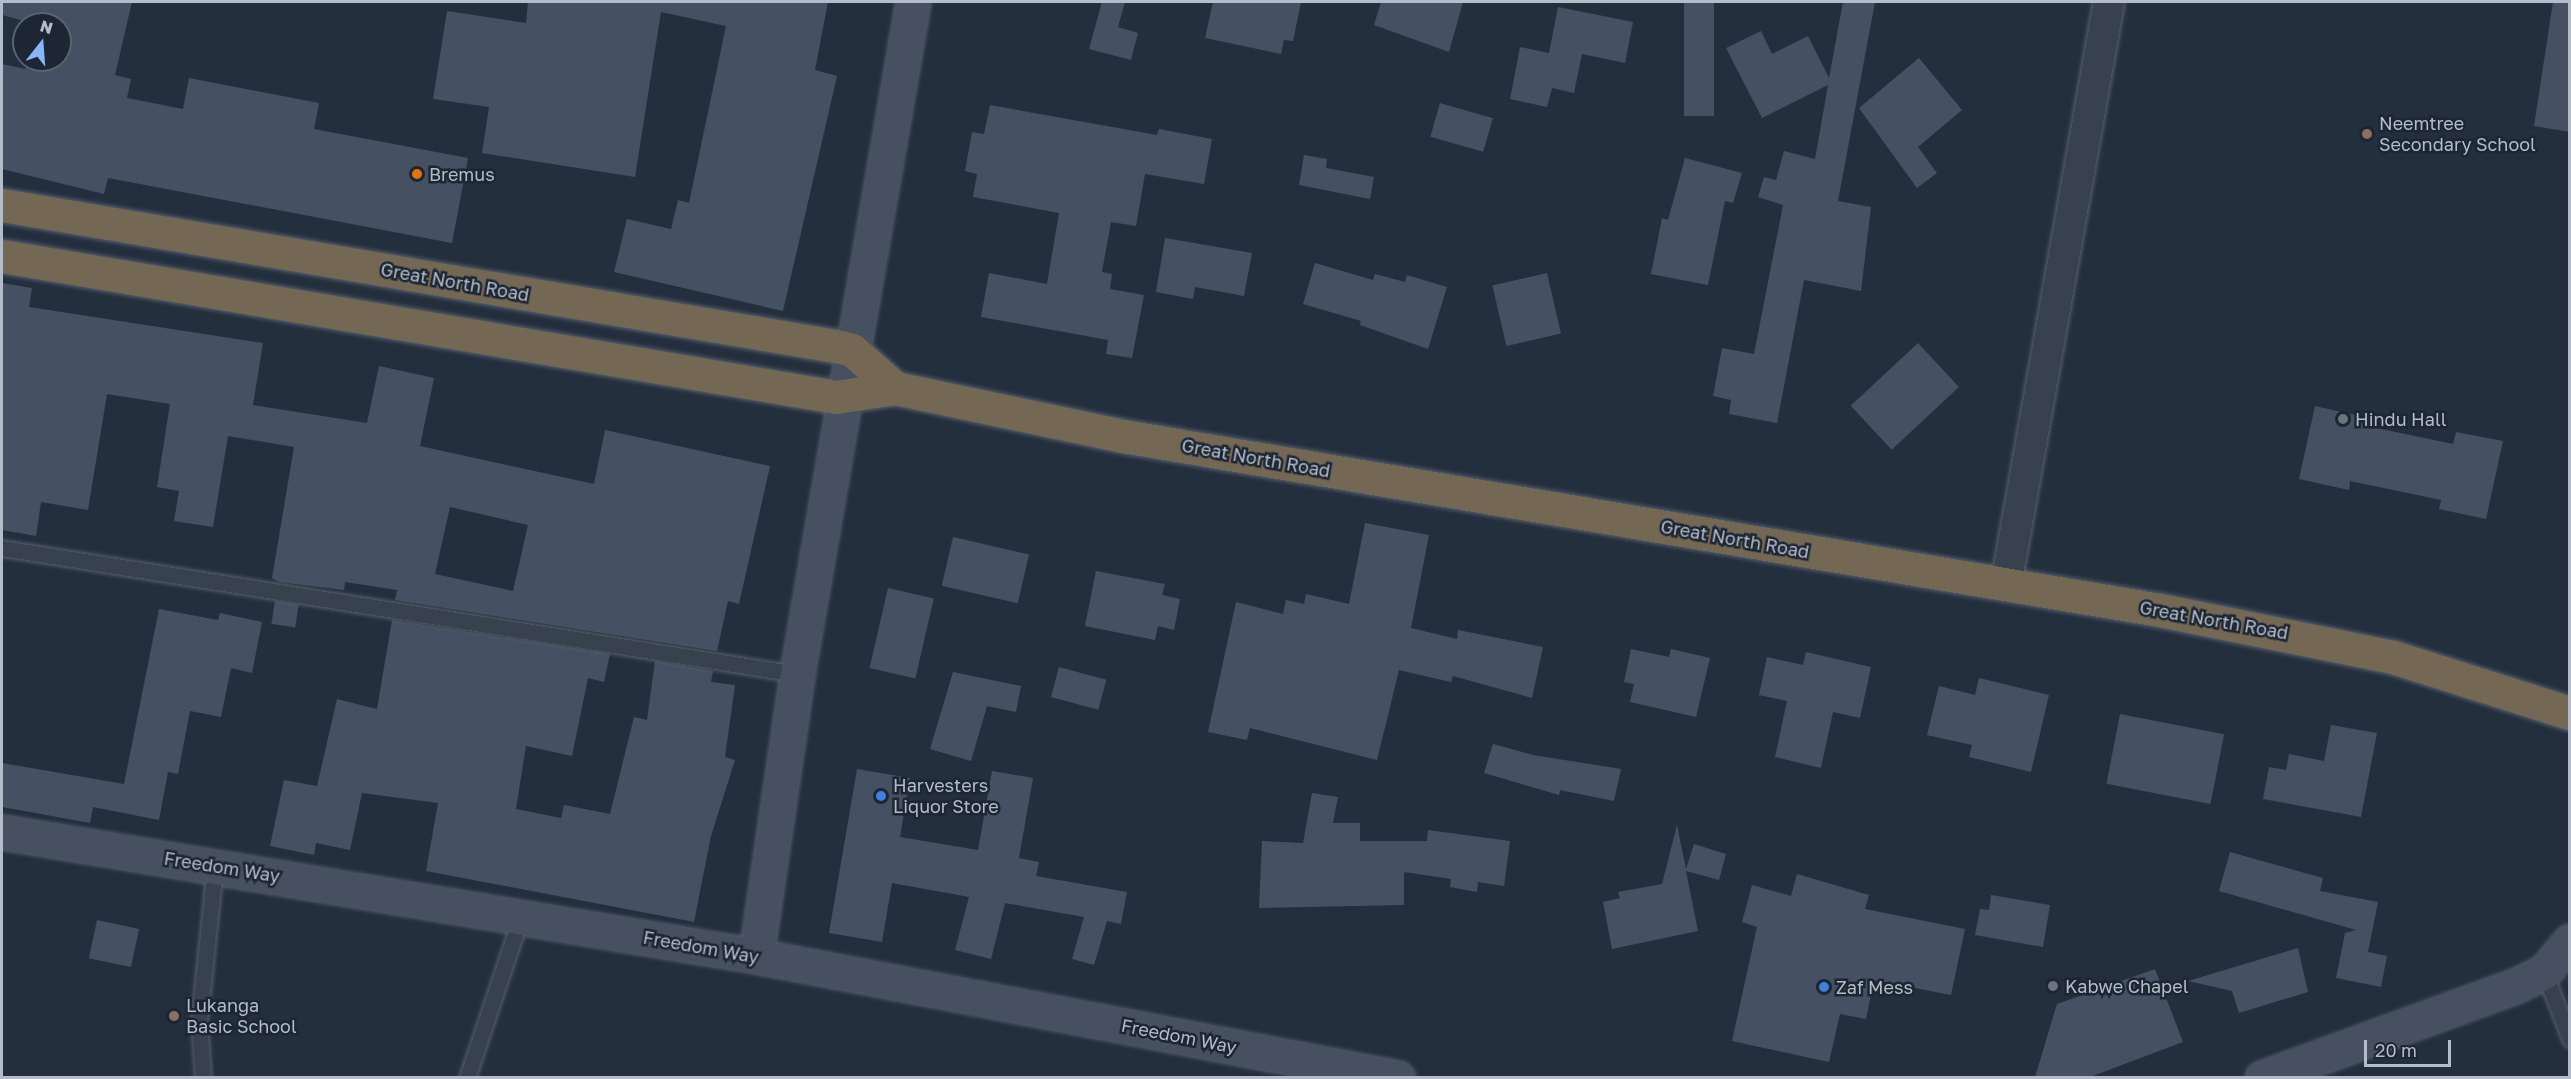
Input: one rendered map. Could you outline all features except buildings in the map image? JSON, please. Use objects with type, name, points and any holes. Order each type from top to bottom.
[{"type":"highway","name":"Great North Road","points":[[2,205],[852,350],[895,388]]},
{"type":"highway","name":"Great North Road","points":[[2,256],[846,397],[895,388],[1124,436],[2006,585],[2393,657],[2570,713]]},
{"type":"main road","points":[[756,956],[797,674],[913,2]]},
{"type":"main road","name":"Freedom Way","points":[[2,832],[756,956],[1398,1077]]},
{"type":"main road","points":[[2262,1077],[2544,972],[2570,941]]},
{"type":"street","points":[[2006,585],[2109,2]]},
{"type":"lane","points":[[2,548],[797,674]]},
{"type":"lane","points":[[203,1077],[199,1021],[215,866]]},
{"type":"lane","points":[[467,1077],[521,917]]},
{"type":"lane","points":[[2544,972],[2570,1039]]},
{"type":"place","name":"Neemtree Secondary School","points":[[2367,134]]},
{"type":"place","name":"Bremus","points":[[417,174]]},
{"type":"place","name":"Hindu Hall","points":[[2343,419]]},
{"type":"place","name":"Harvesters Liquor Store","points":[[881,796]]},
{"type":"place","name":"Kabwe Chapel","points":[[2053,986]]},
{"type":"place","name":"Zaf Mess","points":[[1824,987]]},
{"type":"place","name":"Lukanga Basic School","points":[[174,1016]]}]
